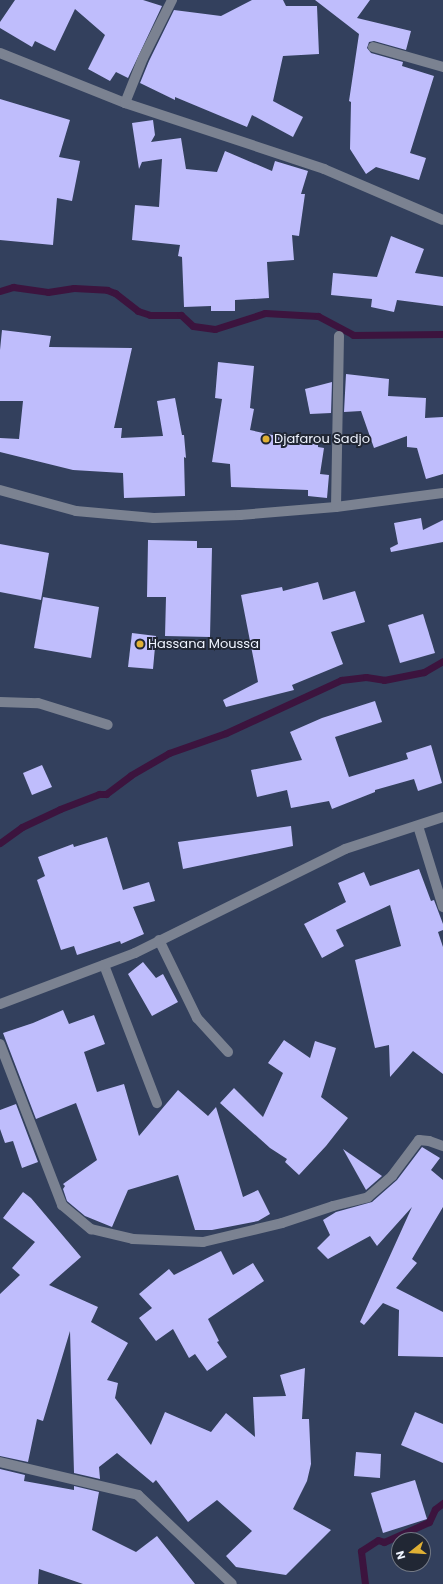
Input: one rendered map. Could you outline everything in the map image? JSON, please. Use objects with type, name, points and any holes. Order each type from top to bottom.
[{"type":"street","points":[[125,103],[143,58],[172,0]]},
{"type":"street","points":[[373,47],[443,67]]},
{"type":"street","points":[[0,53],[125,103],[324,168],[443,220]]},
{"type":"street","points":[[336,507],[339,336]]},
{"type":"street","points":[[0,490],[76,510],[154,518],[240,515],[336,507],[443,493]]},
{"type":"street","points":[[0,702],[38,704],[108,725]]},
{"type":"street","points":[[0,1004],[104,965],[345,850],[443,817]]},
{"type":"street","points":[[418,826],[443,907]]},
{"type":"street","points":[[159,940],[198,1018],[228,1052]]},
{"type":"street","points":[[104,965],[157,1102]]},
{"type":"street","points":[[0,1044],[62,1205],[91,1229],[133,1239],[203,1242],[282,1224],[333,1206],[368,1197],[392,1176],[419,1140],[429,1141],[443,1146]]},
{"type":"street","points":[[0,1462],[138,1495],[232,1584]]},
{"type":"building","points":[[15,0],[143,0],[162,6],[128,78],[116,72],[110,81],[88,69],[105,35],[75,9],[55,51],[35,41],[32,47],[0,28],[0,22]]},
{"type":"building","points":[[252,0],[283,0],[286,6],[317,6],[319,54],[283,56],[273,101],[303,117],[293,137],[252,115],[247,127],[175,97],[175,100],[140,83],[174,10],[221,16]]},
{"type":"building","points":[[315,0],[370,0],[357,18],[411,31],[406,50],[374,41],[369,42],[367,48],[371,53],[403,62],[402,66],[434,76],[410,153],[426,158],[419,180],[376,167],[366,174],[350,149],[351,102],[349,101],[359,34]]},
{"type":"building","points":[[0,99],[70,120],[59,157],[80,161],[72,201],[57,198],[53,245],[0,240]]},
{"type":"building","points":[[153,120],[155,135],[151,142],[181,138],[186,169],[217,172],[225,151],[272,171],[275,161],[308,171],[301,194],[305,194],[299,236],[292,235],[294,260],[267,262],[269,298],[235,300],[235,311],[211,311],[211,306],[184,307],[182,257],[178,256],[180,245],[132,240],[135,205],[159,207],[162,159],[142,162],[139,169],[132,123]]},
{"type":"building","points":[[391,236],[424,249],[415,273],[443,277],[443,306],[397,300],[394,312],[371,307],[372,299],[331,295],[333,273],[377,277]]},
{"type":"building","points":[[2,330],[51,336],[49,347],[132,348],[114,428],[122,428],[121,438],[163,436],[157,401],[175,398],[182,435],[184,435],[186,458],[184,457],[185,496],[124,498],[123,473],[73,470],[0,452],[0,438],[19,439],[23,401],[0,401],[0,350]]},
{"type":"building","points":[[218,362],[254,366],[250,408],[254,409],[250,430],[318,445],[318,447],[324,448],[320,474],[329,475],[327,498],[308,496],[308,490],[231,487],[230,464],[212,462],[222,399],[215,398]]},
{"type":"building","points":[[346,374],[389,379],[388,396],[426,398],[425,418],[443,417],[443,474],[426,479],[417,448],[407,447],[407,436],[374,448],[361,411],[344,412]]},
{"type":"building","points":[[332,382],[331,413],[310,414],[305,389]]},
{"type":"building","points":[[421,518],[423,530],[443,520],[443,542],[391,552],[390,548],[398,544],[394,523]]},
{"type":"building","points":[[148,540],[197,541],[197,548],[212,548],[210,637],[165,636],[166,597],[147,597]]},
{"type":"building","points":[[0,544],[49,553],[41,600],[0,592]]},
{"type":"building","points":[[318,582],[323,600],[355,591],[365,622],[331,632],[343,664],[292,685],[294,690],[226,707],[223,700],[258,682],[241,595],[282,587],[283,591]]},
{"type":"building","points":[[43,597],[99,607],[91,658],[34,648]]},
{"type":"building","points":[[423,614],[435,653],[400,663],[388,625]]},
{"type":"building","points":[[132,633],[156,636],[153,669],[128,667]]},
{"type":"building","points":[[375,701],[382,722],[335,737],[349,777],[408,759],[406,753],[431,745],[442,783],[418,791],[414,779],[375,790],[375,792],[332,809],[329,801],[291,808],[287,790],[257,797],[251,770],[302,760],[290,732],[322,718]]},
{"type":"building","points":[[42,765],[52,787],[32,795],[23,773]]},
{"type":"building","points":[[291,826],[293,846],[183,869],[178,842]]},
{"type":"building","points":[[107,837],[123,890],[149,882],[155,901],[133,907],[144,934],[121,944],[120,941],[77,955],[74,946],[61,950],[37,880],[45,876],[38,857],[73,844],[74,847]]},
{"type":"building","points":[[419,869],[431,901],[434,900],[443,924],[443,930],[438,932],[443,947],[443,1074],[413,1051],[390,1077],[389,1045],[375,1048],[355,960],[401,946],[390,905],[336,930],[344,946],[322,958],[304,924],[346,902],[338,883],[364,872],[370,886]]},
{"type":"building","points":[[143,962],[156,978],[163,974],[178,1002],[152,1016],[128,974]]},
{"type":"building","points":[[63,1010],[69,1024],[94,1015],[105,1044],[84,1052],[97,1092],[124,1084],[139,1136],[178,1090],[208,1116],[216,1107],[243,1197],[258,1190],[270,1214],[258,1221],[212,1230],[195,1230],[178,1175],[128,1190],[112,1227],[85,1216],[67,1201],[63,1189],[65,1186],[63,1184],[97,1160],[76,1103],[36,1119],[3,1033],[33,1023]]},
{"type":"building","points":[[284,1040],[310,1058],[315,1041],[336,1048],[321,1097],[348,1118],[326,1146],[299,1175],[285,1162],[287,1159],[270,1148],[220,1103],[234,1088],[263,1117],[283,1073],[268,1063]]},
{"type":"building","points":[[16,1104],[38,1162],[22,1168],[13,1141],[5,1143],[0,1129],[0,1110]]},
{"type":"building","points":[[422,1147],[440,1158],[431,1170],[443,1180],[443,1207],[412,1259],[417,1263],[396,1288],[443,1312],[443,1357],[398,1356],[399,1310],[383,1303],[364,1325],[360,1322],[412,1207],[377,1246],[370,1236],[328,1259],[317,1248],[330,1235],[323,1220],[336,1212],[372,1202],[397,1180]]},
{"type":"building","points":[[343,1149],[382,1176],[366,1190]]},
{"type":"building","points":[[23,1192],[31,1198],[81,1257],[49,1285],[98,1307],[91,1322],[128,1343],[107,1380],[118,1383],[115,1398],[151,1445],[165,1412],[211,1432],[226,1413],[255,1437],[253,1397],[286,1396],[280,1375],[305,1368],[302,1419],[309,1419],[311,1464],[307,1481],[293,1509],[331,1530],[286,1575],[236,1567],[226,1556],[252,1531],[217,1500],[188,1522],[156,1480],[153,1483],[117,1453],[99,1467],[100,1479],[74,1473],[70,1331],[43,1421],[37,1419],[28,1462],[0,1456],[0,1294],[20,1275],[12,1268],[35,1242],[3,1218]]},
{"type":"building","points":[[221,1251],[233,1275],[253,1263],[264,1281],[208,1319],[219,1341],[217,1342],[227,1357],[207,1371],[195,1354],[189,1358],[173,1329],[156,1341],[139,1318],[152,1308],[139,1294],[169,1269],[174,1275]]},
{"type":"building","points":[[415,1412],[443,1424],[443,1463],[401,1445]]},
{"type":"building","points":[[356,1452],[381,1454],[380,1478],[354,1476]]},
{"type":"building","points":[[0,1469],[25,1475],[24,1481],[74,1490],[74,1486],[99,1492],[92,1530],[136,1552],[157,1536],[195,1584],[83,1584],[39,1569],[38,1584],[0,1584]]},
{"type":"building","points":[[415,1480],[427,1519],[383,1533],[371,1493]]},
{"type":"waterway","points":[[0,291],[13,287],[48,292],[74,288],[107,290],[115,293],[138,311],[150,315],[181,315],[193,326],[215,329],[265,313],[318,316],[353,335],[443,334]]},
{"type":"waterway","points":[[0,843],[22,827],[60,809],[99,794],[106,794],[131,775],[169,753],[226,733],[341,680],[366,677],[384,680],[424,672],[443,661]]},
{"type":"waterway","points":[[365,1584],[361,1551],[378,1540],[384,1542],[429,1522],[435,1509],[443,1503]]},
{"type":"place","name":"Djafarou Sadjo","points":[[266,439]]},
{"type":"place","name":"Hassana Moussa","points":[[140,644]]}]
